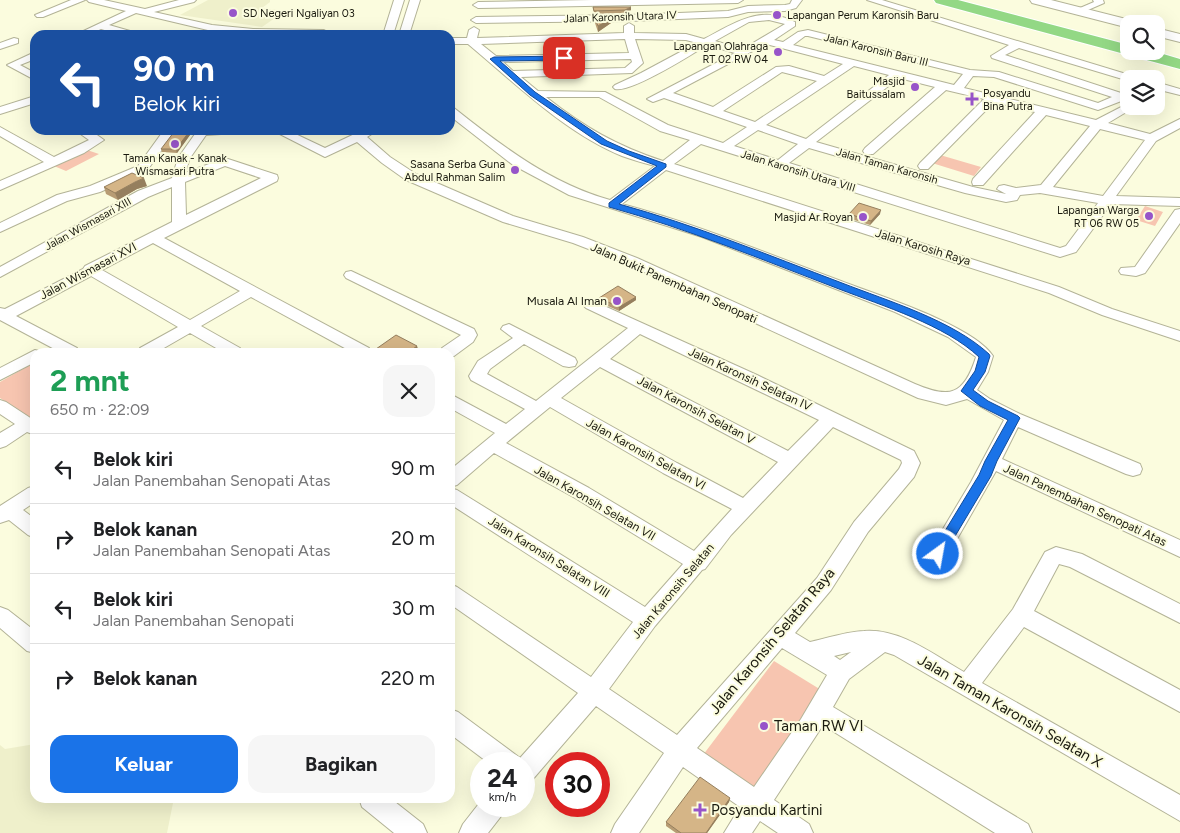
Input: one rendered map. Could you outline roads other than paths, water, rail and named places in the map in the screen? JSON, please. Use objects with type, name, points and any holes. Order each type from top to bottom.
[{"type":"highway","points":[[941,0],[1120,48]]},
{"type":"highway","points":[[959,0],[1120,42]]},
{"type":"highway","points":[[1165,54],[1180,58]]},
{"type":"highway","points":[[1165,60],[1180,64]]},
{"type":"street","points":[[40,15],[80,0]]},
{"type":"street","points":[[92,0],[142,10],[206,30]]},
{"type":"street","points":[[93,30],[142,10],[192,0]]},
{"type":"street","points":[[390,30],[399,0]]},
{"type":"street","points":[[406,30],[415,0]]},
{"type":"street","points":[[471,41],[479,3],[738,0]]},
{"type":"street","points":[[755,0],[763,9]]},
{"type":"street","name":"Jalan Karonsih Utara IV","points":[[476,20],[629,18],[730,14],[744,10],[788,7],[798,0]]},
{"type":"street","points":[[872,0],[1120,77]]},
{"type":"street","points":[[1036,0],[1120,22]]},
{"type":"street","points":[[1078,10],[1096,4],[1099,2],[1098,0]]},
{"type":"street","points":[[510,74],[611,72],[631,69],[638,63],[629,36],[629,18],[625,2]]},
{"type":"street","points":[[619,87],[646,76],[744,21],[774,18],[792,24],[765,41],[652,99]]},
{"type":"street","points":[[101,26],[115,30]]},
{"type":"street","name":"Jalan Karonsih Baru III","points":[[784,46],[808,32],[970,73],[995,74],[1096,107],[1102,107],[1120,101]]},
{"type":"street","points":[[1165,34],[1180,38]]},
{"type":"street","points":[[455,41],[629,36],[686,37],[744,52]]},
{"type":"street","points":[[0,46],[14,41]]},
{"type":"street","name":"Jalan Karosih Raya","points":[[471,41],[533,94],[604,143],[626,153],[1054,290],[1107,312],[1180,336]]},
{"type":"street","points":[[765,41],[850,64],[1152,138]]},
{"type":"street","points":[[1120,75],[1018,45],[996,56],[1120,96]]},
{"type":"street","points":[[494,59],[635,56]]},
{"type":"street","points":[[18,62],[30,57]]},
{"type":"street","points":[[0,60],[30,64]]},
{"type":"street","points":[[18,62],[30,73]]},
{"type":"street","points":[[654,124],[672,125],[725,147],[850,64]]},
{"type":"street","points":[[631,69],[675,88]]},
{"type":"street","points":[[716,110],[780,69],[789,69],[826,80]]},
{"type":"street","points":[[956,90],[970,73]]},
{"type":"street","points":[[779,165],[814,140],[896,75]]},
{"type":"street","points":[[869,150],[942,87]]},
{"type":"street","points":[[1165,89],[1180,92]]},
{"type":"street","name":"Jalan Karonsih Utara VIII","points":[[533,94],[601,94],[654,124],[698,140],[999,233],[1054,252],[1066,252],[1071,249],[1106,200]]},
{"type":"street","name":"Jalan Taman Karonsih","points":[[664,94],[716,110],[757,127],[869,150],[1016,192],[1045,189],[1106,200],[1180,202]]},
{"type":"street","points":[[924,166],[991,99]]},
{"type":"street","points":[[0,111],[30,101]]},
{"type":"street","points":[[1045,189],[1098,125],[1120,105]]},
{"type":"street","points":[[978,182],[1042,112]]},
{"type":"street","points":[[455,114],[502,151],[547,179],[579,195],[683,226],[898,308],[958,336],[985,356],[980,372],[967,391],[984,403],[1014,418],[1132,469]]},
{"type":"street","points":[[1106,200],[1152,138],[1180,123]]},
{"type":"street","points":[[0,131],[52,161]]},
{"type":"street","points":[[0,186],[98,140],[90,135]]},
{"type":"street","points":[[0,228],[62,198],[95,189],[142,169],[166,135]]},
{"type":"street","points":[[176,225],[178,174],[184,158],[197,135]]},
{"type":"street","points":[[288,135],[325,153],[360,135]]},
{"type":"street","name":"Jalan Bukit Panembahan Senopati","points":[[368,135],[386,160],[411,177],[508,219],[578,240],[632,261],[929,396],[945,400],[958,398],[967,391]]},
{"type":"street","points":[[612,205],[698,140]]},
{"type":"street","name":"Jalan Taman Karonsih","points":[[814,140],[995,197],[1010,198],[1016,192]]},
{"type":"street","name":"Jalan Wismasari XIII","points":[[0,273],[143,194],[179,182],[226,161],[272,178],[176,225]]},
{"type":"street","points":[[1126,271],[1136,272],[1140,270],[1180,213]]},
{"type":"street","name":"Jalan Wismasari XVI","points":[[2,315],[176,225]]},
{"type":"street","points":[[152,237],[357,348]]},
{"type":"street","points":[[90,269],[227,348]]},
{"type":"street","points":[[351,275],[468,332],[469,335],[453,348]]},
{"type":"street","points":[[153,348],[251,291]]},
{"type":"street","name":"Jalan Karonsih Selatan IV","points":[[591,305],[908,456]]},
{"type":"street","points":[[2,315],[62,348]]},
{"type":"street","points":[[455,476],[639,327]]},
{"type":"street","points":[[509,329],[570,362]]},
{"type":"street","name":"Jalan Karonsih Selatan VI","points":[[524,337],[484,365],[477,376],[544,404],[744,507]]},
{"type":"street","points":[[46,348],[54,344]]},
{"type":"street","points":[[0,375],[30,358]]},
{"type":"street","name":"Jalan Karonsih Selatan V","points":[[600,360],[791,461]]},
{"type":"street","points":[[455,403],[507,432]]},
{"type":"street","points":[[0,406],[30,427],[0,442]]},
{"type":"street","name":"Jalan Karonsih Selatan","points":[[535,759],[593,693],[613,663],[647,620],[698,563],[744,507],[831,418]]},
{"type":"street","name":"Jalan Panembahan Senopati Atas","points":[[938,554],[985,476],[1014,418]]},
{"type":"street","name":"Jalan Karonsih Selatan VII","points":[[492,444],[582,493],[698,563]]},
{"type":"street","name":"Jalan Karonsih Selatan Raya","points":[[624,833],[679,752],[824,584],[861,527],[907,472],[911,463],[908,456]]},
{"type":"street","name":"Jalan Panembahan Senopati Atas","points":[[991,461],[1180,549]]},
{"type":"street","points":[[30,496],[4,513],[30,527]]},
{"type":"street","name":"Jalan Karonsih Selatan VIII","points":[[455,499],[647,620]]},
{"type":"street","points":[[967,685],[1021,615],[1052,558],[1056,555],[1075,560],[1180,614]]},
{"type":"street","points":[[455,596],[679,752],[800,833]]},
{"type":"street","points":[[1021,615],[1180,702]]},
{"type":"street","points":[[0,616],[30,640]]},
{"type":"street","points":[[780,635],[842,672]]},
{"type":"street","name":"Jalan Taman Karonsih Selatan X","points":[[808,652],[864,640],[900,647],[1180,809]]},
{"type":"street","points":[[737,833],[820,711],[842,672],[882,642]]},
{"type":"street","points":[[820,711],[1019,833]]},
{"type":"street","points":[[455,724],[494,752]]},
{"type":"street","points":[[377,803],[414,833]]},
{"type":"street","points":[[472,833],[485,817]]},
{"type":"place","name":"SD Negeri Ngaliyan 03","points":[[233,13]]},
{"type":"place","name":"Lapangan Perum Karonsih Baru","points":[[777,15]]},
{"type":"place","name":"Lapangan Olahraga RT 02 RW 04","points":[[778,52]]},
{"type":"place","name":"Masjid Baitussalam","points":[[915,87]]},
{"type":"place","name":"Posyandu Bina Putra","points":[[972,99]]},
{"type":"place","name":"Taman Kanak - Kanak Wismasari Putra","points":[[175,144]]},
{"type":"place","name":"Sasana Serba Guna Abdul Rahman Salim","points":[[515,170]]},
{"type":"place","name":"Lapangan Warga RT 06 RW 05","points":[[1149,216]]},
{"type":"place","name":"Masjid Ar Royan","points":[[863,217]]},
{"type":"place","name":"Musala Al Iman","points":[[617,301]]},
{"type":"place","name":"Taman RW VI","points":[[764,726]]},
{"type":"place","name":"Posyandu Kartini","points":[[700,810]]}]
